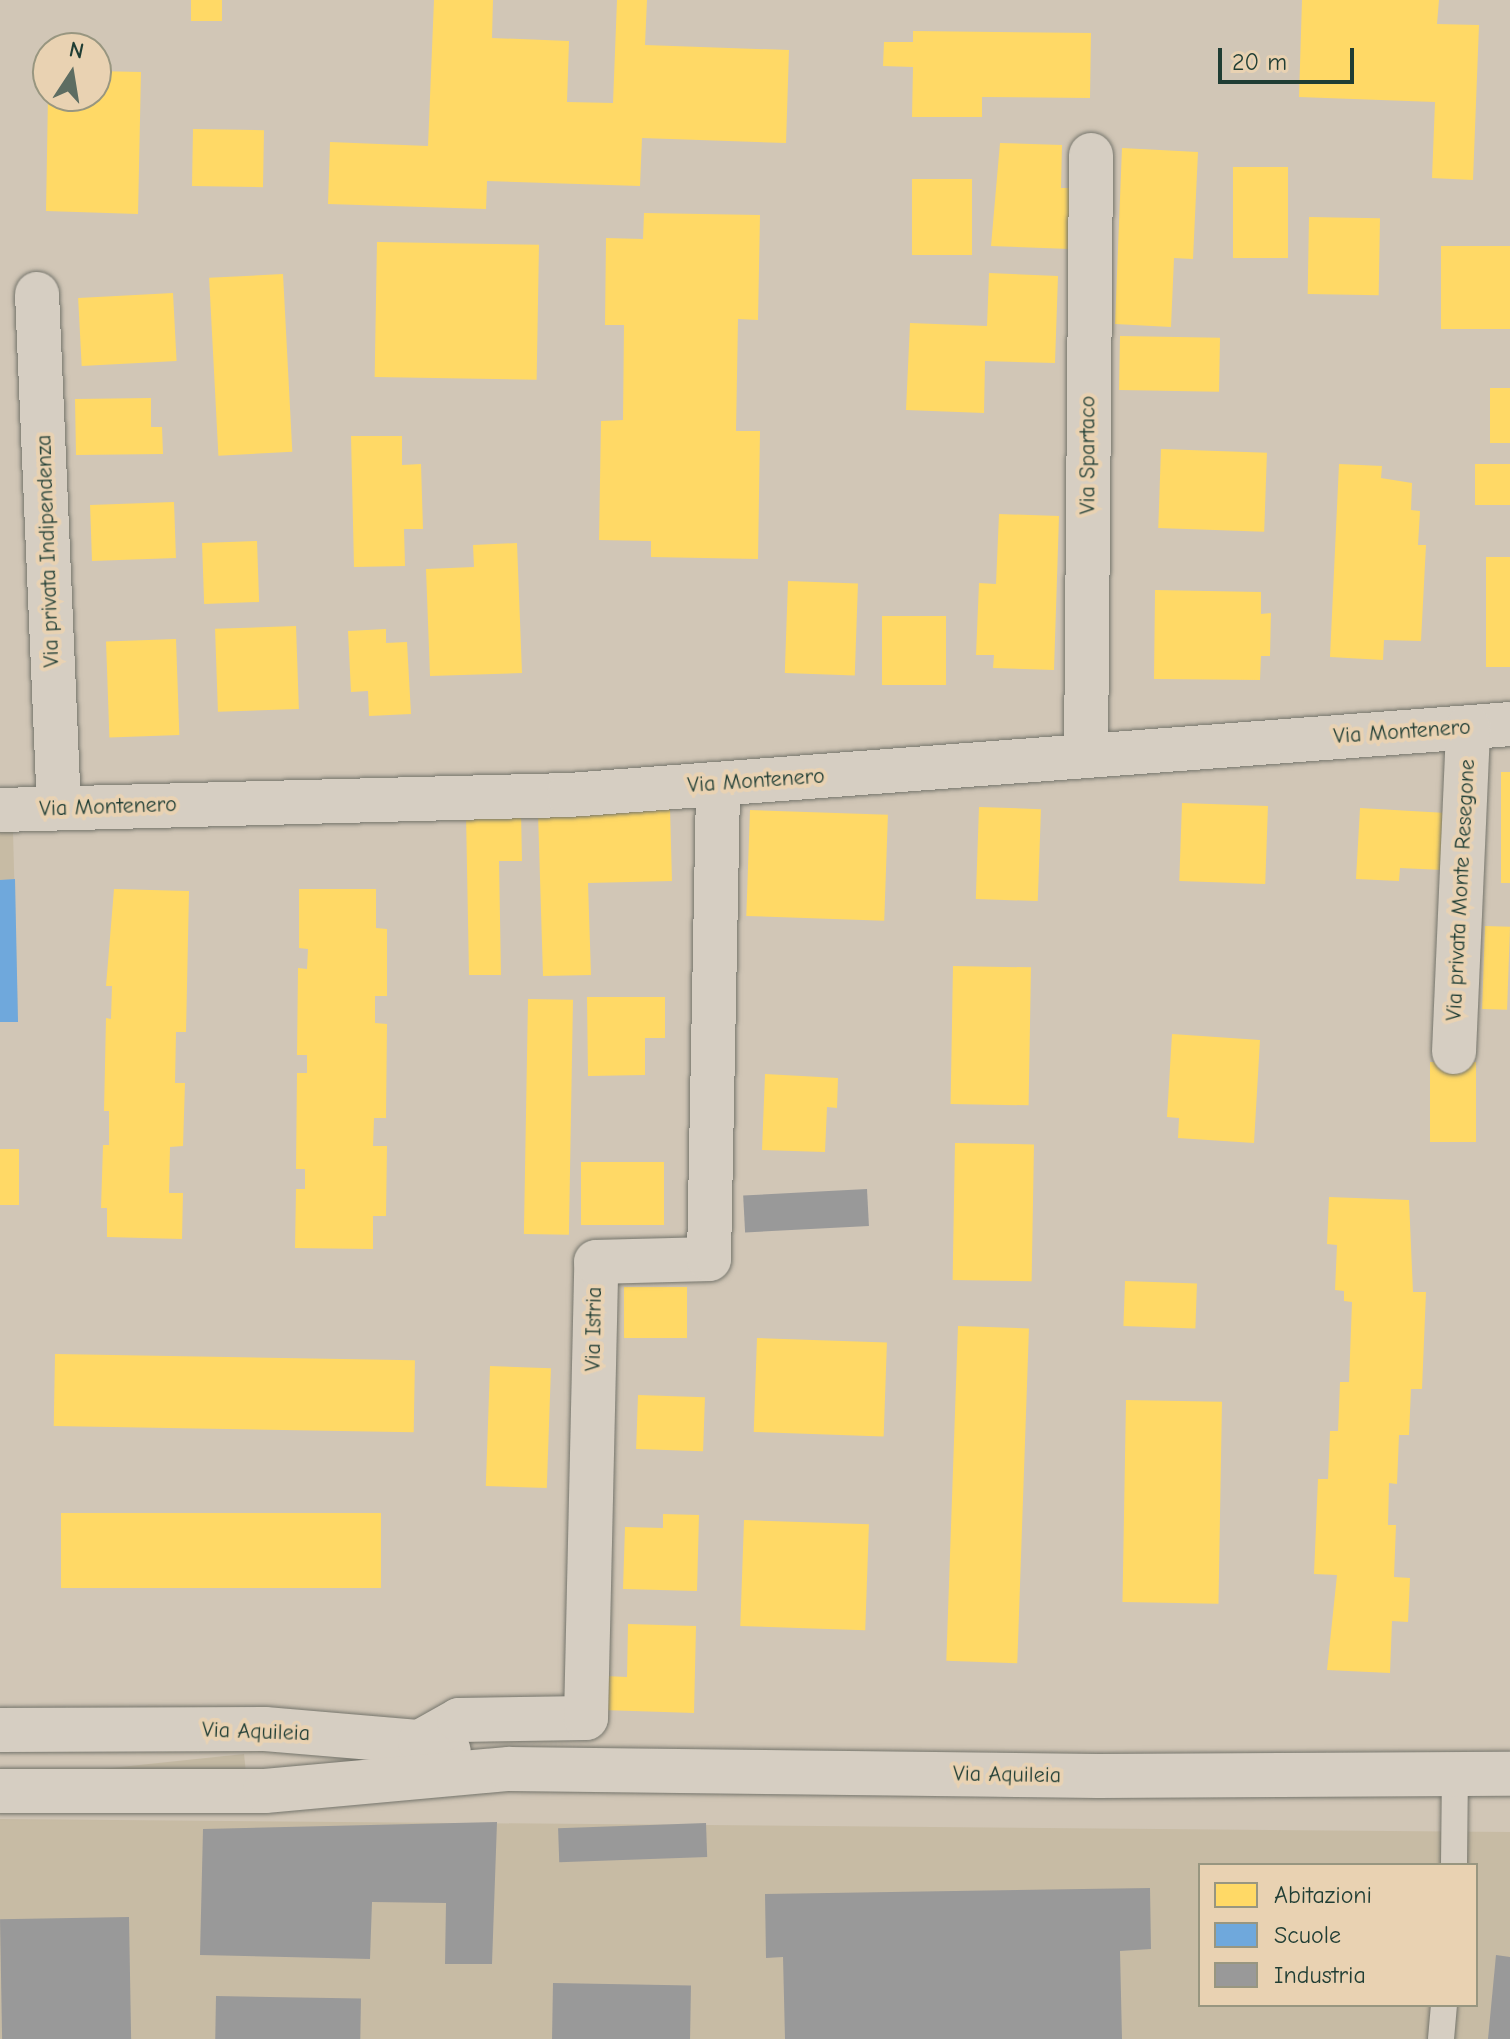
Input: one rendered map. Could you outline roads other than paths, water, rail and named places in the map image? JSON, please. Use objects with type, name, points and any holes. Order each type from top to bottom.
[{"type":"street","name":"Via Spartaco","points":[[1086,756],[1091,155]]},
{"type":"street","name":"Via privata Indipendenza","points":[[37,294],[59,808]]},
{"type":"street","name":"Via Montenero","points":[[0,810],[569,795],[1489,726]]},
{"type":"street","name":"Via privata Monte Resegone","points":[[1454,1052],[1489,726]]},
{"type":"street","name":"Via Istria","points":[[420,1742],[459,1720],[586,1718],[596,1262],[709,1259],[718,784]]},
{"type":"street","name":"Via Aquileia","points":[[0,1730],[265,1729],[420,1742],[509,1769]]},
{"type":"street","name":"Via Aquileia","points":[[0,1791],[265,1791],[509,1769],[1098,1776],[1509,1772]]},
{"type":"lane","points":[[1454,1863],[1455,1773]]},
{"type":"lane","points":[[1441,2039],[1444,2007]]}]
